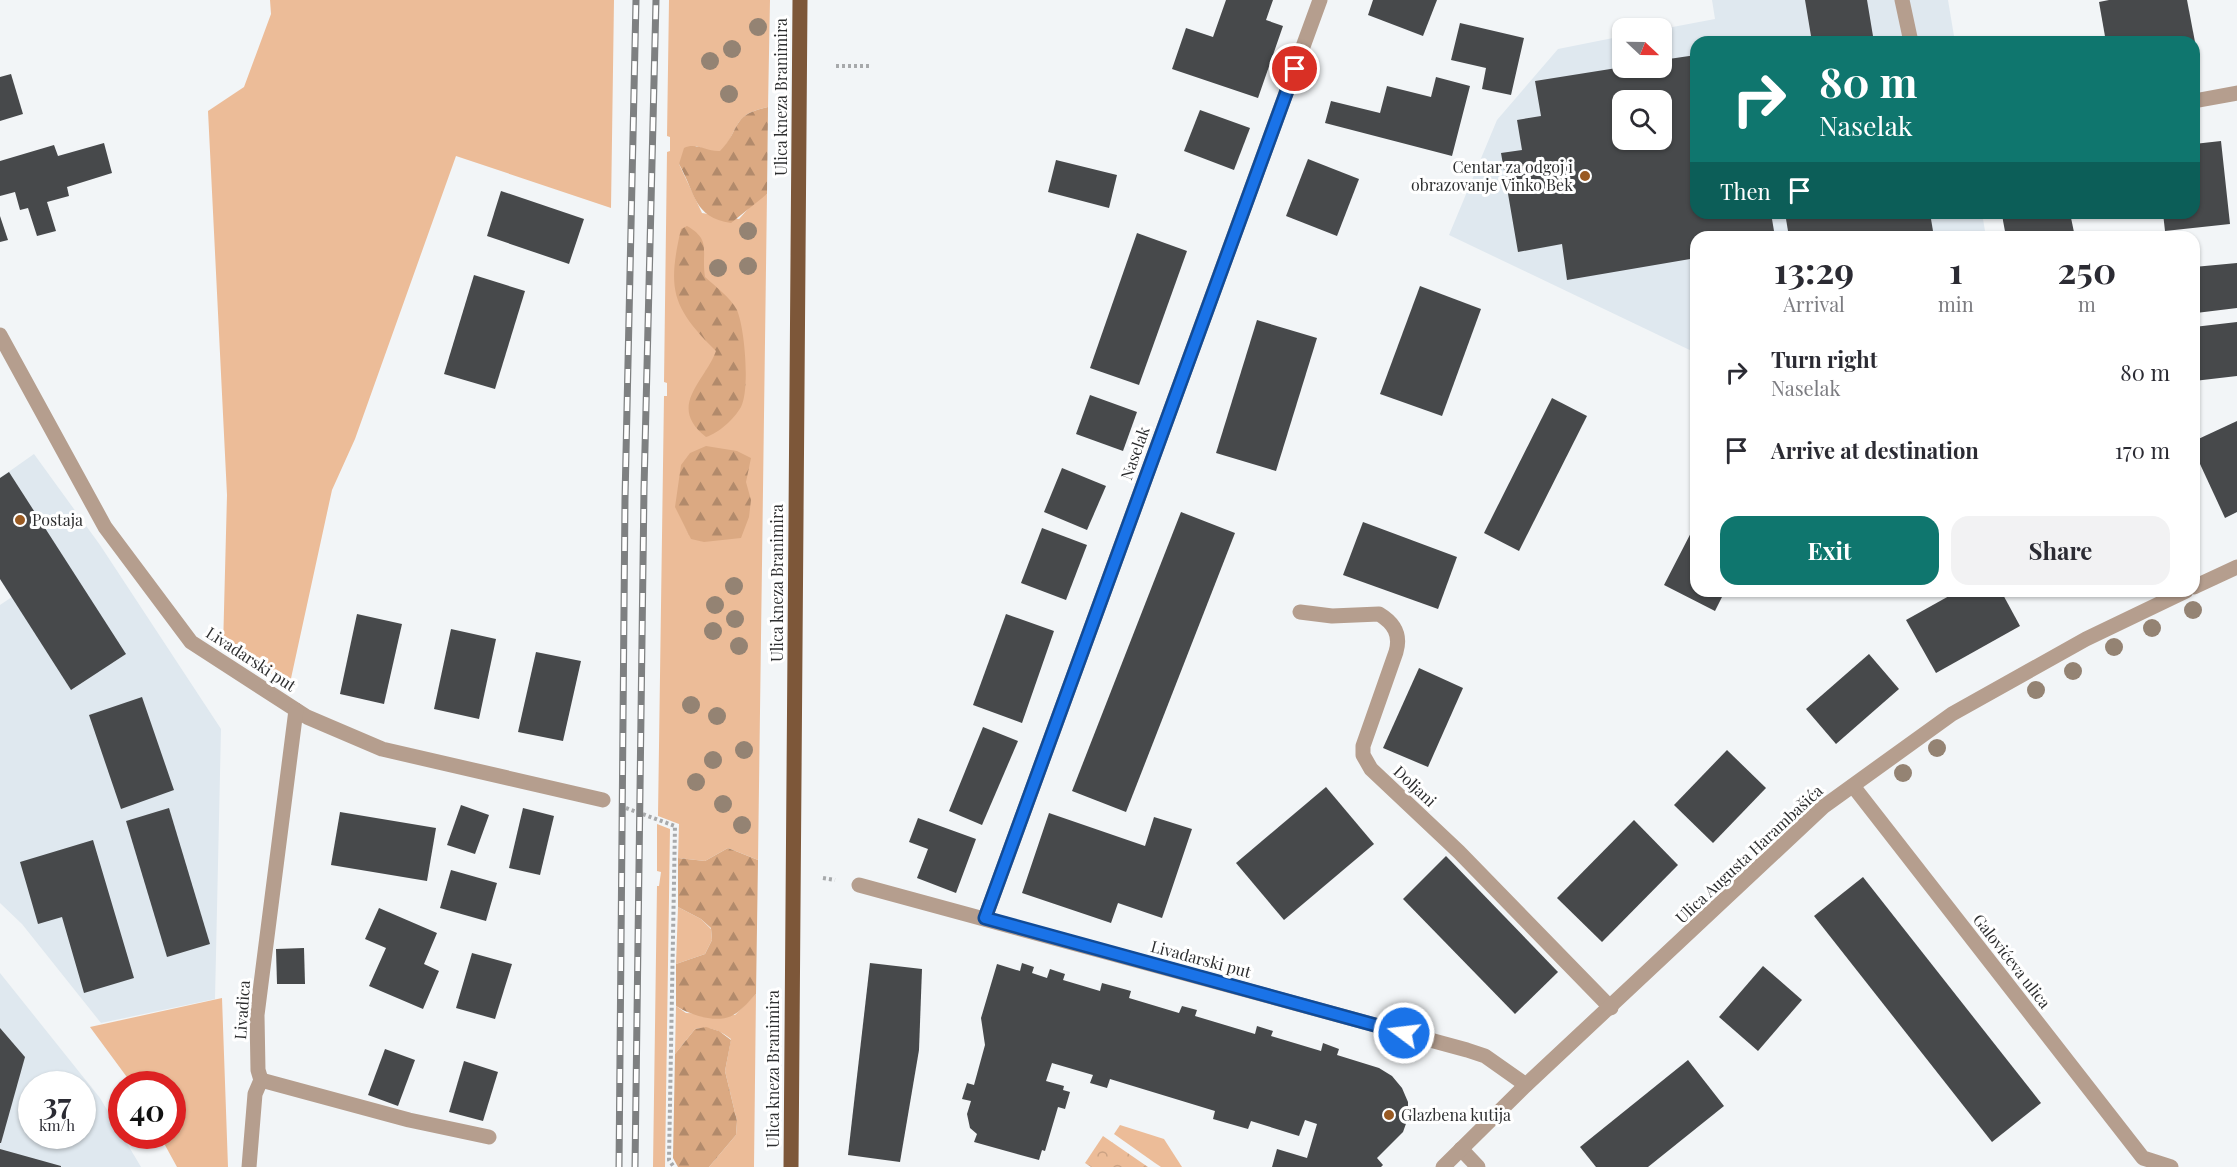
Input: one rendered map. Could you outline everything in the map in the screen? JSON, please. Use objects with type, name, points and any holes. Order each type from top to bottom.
[{"type":"main road","name":"Ulica kneza Branimira","points":[[791,1167],[800,0]]},
{"type":"street","name":"Naselak","points":[[985,918],[1320,0]]},
{"type":"street","points":[[1902,0],[1910,36]]},
{"type":"street","points":[[2200,100],[2237,93]]},
{"type":"street","name":"Livadarski put","points":[[0,335],[105,527],[191,642],[296,710],[382,749],[603,800]]},
{"type":"street","points":[[2200,584],[2237,567]]},
{"type":"street","name":"Ulica Augusta Harambašića","points":[[1443,1167],[1526,1085],[1611,1008],[1823,807],[1952,714],[2086,639],[2174,597]]},
{"type":"street","name":"Doljani","points":[[1300,612],[1332,616],[1378,614],[1395,627],[1398,644],[1396,652],[1363,746],[1363,755],[1371,769],[1459,852],[1611,1008]]},
{"type":"street","name":"Livadica","points":[[261,1080],[258,1070],[257,1015],[296,710]]},
{"type":"street","name":"Galovićeva ulica","points":[[1853,786],[2142,1163],[2171,1167]]},
{"type":"street","name":"Livadarski put","points":[[859,885],[1467,1050],[1485,1056],[1526,1085]]},
{"type":"street","points":[[249,1167],[255,1094],[261,1080],[409,1120],[489,1137]]},
{"type":"street","points":[[1461,1149],[1478,1167]]},
{"type":"path","points":[[836,66],[871,66]]},
{"type":"path","points":[[603,800],[675,826],[669,1160],[674,1167]]},
{"type":"shaded area","name":"Centar za odgoj i obrazovanje Vinko Bek","points":[[1712,0],[1948,0],[1954,36],[1690,36],[1690,219],[1983,219],[1985,231],[1690,231],[1690,350],[1449,235],[1497,120],[1558,49],[1612,38],[1612,78],[1672,78],[1672,27],[1715,19]]},
{"type":"shaded area","points":[[34,454],[100,545],[221,729],[215,999],[101,1023],[22,924],[0,903],[0,605],[12,597],[0,579],[0,478]]},
{"type":"shaded area","points":[[0,973],[78,1071],[18,1071],[18,1149],[96,1149],[96,1093],[108,1111],[108,1149],[130,1149],[141,1167],[0,1167]]},
{"type":"green space","points":[[270,0],[614,0],[611,208],[456,156],[355,439],[332,490],[290,683],[223,648],[227,495],[208,111],[244,87],[271,14]]},
{"type":"green space","points":[[669,0],[770,0],[768,107],[756,110],[742,118],[720,152],[712,152],[696,146],[679,164],[702,213],[739,219],[757,199],[767,194],[758,860],[728,848],[705,861],[678,858],[679,824],[658,816],[664,396],[667,396],[667,383],[664,382],[667,152],[670,151],[670,137],[667,136]]},
{"type":"green space","points":[[768,107],[767,194],[731,223],[719,220],[702,210],[697,202],[679,164],[684,148],[693,146],[720,151],[742,118],[756,110]]},
{"type":"green space","points":[[687,226],[695,231],[703,241],[705,277],[727,296],[737,310],[744,345],[746,374],[741,407],[726,425],[706,437],[695,426],[689,415],[689,405],[697,384],[716,351],[690,322],[682,309],[674,283],[674,268],[681,229]]},
{"type":"green space","points":[[706,446],[737,451],[751,458],[746,482],[751,500],[749,517],[741,538],[704,542],[691,539],[675,507],[681,465],[690,453]]},
{"type":"green space","points":[[657,824],[670,829],[665,1167],[653,1167],[657,886],[659,886],[661,872],[657,871]]},
{"type":"green space","points":[[728,848],[758,860],[756,994],[735,1014],[713,1019],[689,1013],[676,1006],[676,964],[705,954],[712,940],[711,928],[701,919],[678,907],[678,858],[705,861]]},
{"type":"green space","points":[[678,907],[701,919],[711,929],[712,940],[705,954],[676,964]]},
{"type":"green space","points":[[756,994],[754,1167],[709,1167],[736,1135],[737,1121],[725,1071],[731,1039],[714,1030],[695,1029],[675,1054],[676,1006],[686,1013],[735,1015]]},
{"type":"green space","points":[[222,998],[228,1167],[177,1167],[167,1149],[186,1149],[186,1071],[122,1071],[90,1027]]},
{"type":"green space","points":[[706,1027],[719,1031],[731,1040],[725,1071],[737,1121],[736,1135],[709,1167],[678,1167],[673,1158],[675,1054],[695,1029]]},
{"type":"green space","points":[[1120,1125],[1164,1139],[1182,1167],[1161,1167],[1155,1163],[1114,1134]]},
{"type":"green space","points":[[1103,1136],[1148,1167],[1091,1167],[1085,1163]]},
{"type":"building","points":[[1226,0],[1273,0],[1266,20],[1283,26],[1258,98],[1172,69],[1186,28],[1213,37]]},
{"type":"building","points":[[1373,0],[1437,0],[1423,36],[1368,15]]},
{"type":"building","points":[[1805,0],[1867,0],[1873,36],[1811,36]]},
{"type":"building","points":[[2187,0],[2194,36],[2105,36],[2099,2]]},
{"type":"building","points":[[1460,23],[1524,38],[1511,95],[1482,89],[1486,68],[1451,60]]},
{"type":"building","points":[[1690,56],[1690,219],[1772,219],[1774,231],[1690,231],[1690,259],[1567,280],[1562,244],[1518,252],[1501,153],[1522,150],[1517,120],[1541,116],[1535,81],[1612,69],[1612,78],[1672,78],[1672,59]]},
{"type":"building","points":[[11,74],[23,114],[0,121],[0,77]]},
{"type":"building","points":[[1436,77],[1470,86],[1452,156],[1325,123],[1331,101],[1380,113],[1387,86],[1431,97]]},
{"type":"building","points":[[1200,110],[1250,128],[1234,170],[1184,151]]},
{"type":"building","points":[[2221,141],[2230,224],[2165,231],[2164,219],[2200,219],[2200,143]]},
{"type":"building","points":[[104,143],[112,173],[67,187],[69,196],[47,202],[56,231],[37,236],[28,208],[20,210],[15,192],[0,196],[0,161],[54,145],[58,156]]},
{"type":"building","points":[[1308,159],[1359,179],[1337,236],[1286,216]]},
{"type":"building","points":[[1056,160],[1117,175],[1109,208],[1048,192]]},
{"type":"building","points":[[501,191],[584,219],[569,264],[487,236]]},
{"type":"building","points":[[0,216],[8,240],[0,242]]},
{"type":"building","points":[[1786,219],[1931,219],[1933,231],[1788,231]]},
{"type":"building","points":[[2003,219],[2071,219],[2074,231],[2005,231]]},
{"type":"building","points":[[1137,233],[1187,251],[1139,385],[1090,368]]},
{"type":"building","points":[[2237,263],[2237,308],[2200,313],[2200,266]]},
{"type":"building","points":[[474,275],[525,291],[495,389],[444,374]]},
{"type":"building","points":[[1420,286],[1481,309],[1442,416],[1380,394]]},
{"type":"building","points":[[1257,320],[1317,338],[1276,471],[1216,453]]},
{"type":"building","points":[[2237,322],[2237,376],[2200,380],[2200,326]]},
{"type":"building","points":[[1090,395],[1137,412],[1123,451],[1076,434]]},
{"type":"building","points":[[1552,398],[1587,416],[1519,551],[1484,533]]},
{"type":"building","points":[[2237,421],[2237,512],[2225,518],[2200,464],[2200,438]]},
{"type":"building","points":[[1062,468],[1106,486],[1087,530],[1044,512]]},
{"type":"building","points":[[9,472],[126,654],[71,690],[0,579],[0,478]]},
{"type":"building","points":[[1181,512],[1235,533],[1126,812],[1072,791]]},
{"type":"building","points":[[1363,522],[1457,557],[1438,609],[1343,575]]},
{"type":"building","points":[[1042,528],[1087,545],[1066,600],[1021,583]]},
{"type":"building","points":[[1690,535],[1690,597],[1722,597],[1715,611],[1664,585]]},
{"type":"building","points":[[1947,597],[2004,597],[2020,626],[1936,673],[1906,620]]},
{"type":"building","points":[[357,614],[402,624],[384,704],[340,694]]},
{"type":"building","points":[[1006,614],[1054,631],[1022,723],[973,705]]},
{"type":"building","points":[[451,629],[496,639],[479,719],[434,709]]},
{"type":"building","points":[[536,652],[581,661],[563,741],[518,732]]},
{"type":"building","points":[[1869,654],[1899,689],[1836,744],[1806,709]]},
{"type":"building","points":[[1419,668],[1463,688],[1428,767],[1383,748]]},
{"type":"building","points":[[142,697],[174,790],[121,809],[89,715]]},
{"type":"building","points":[[983,727],[1018,741],[982,825],[949,811]]},
{"type":"building","points":[[1727,750],[1766,788],[1713,843],[1674,805]]},
{"type":"building","points":[[1326,787],[1374,844],[1284,920],[1236,863]]},
{"type":"building","points":[[461,805],[489,815],[475,854],[447,845]]},
{"type":"building","points":[[169,808],[210,944],[167,957],[126,821]]},
{"type":"building","points":[[523,808],[554,816],[540,875],[509,868]]},
{"type":"building","points":[[340,812],[436,828],[427,881],[331,865]]},
{"type":"building","points":[[1049,813],[1145,846],[1154,817],[1192,829],[1162,918],[1118,903],[1111,923],[1022,893]]},
{"type":"building","points":[[918,818],[976,839],[956,893],[917,878],[928,849],[909,842]]},
{"type":"building","points":[[1634,820],[1678,865],[1602,942],[1557,898]]},
{"type":"building","points":[[93,840],[134,978],[84,993],[62,917],[38,924],[20,862]]},
{"type":"building","points":[[1446,856],[1558,972],[1515,1014],[1403,899]]},
{"type":"building","points":[[451,870],[497,883],[486,921],[440,908]]},
{"type":"building","points":[[1863,877],[2041,1103],[1992,1142],[1814,916]]},
{"type":"building","points":[[379,908],[437,933],[424,964],[439,971],[423,1009],[369,986],[386,948],[365,939]]},
{"type":"building","points":[[304,948],[305,984],[277,984],[276,949]]},
{"type":"building","points":[[472,953],[512,964],[495,1019],[456,1008]]},
{"type":"building","points":[[870,963],[922,969],[919,1050],[900,1162],[848,1155]]},
{"type":"building","points":[[1022,963],[1034,967],[1032,973],[1047,978],[1050,969],[1065,974],[1063,980],[1100,991],[1102,983],[1131,991],[1129,998],[1179,1013],[1182,1006],[1197,1010],[1195,1016],[1255,1034],[1257,1026],[1273,1031],[1271,1036],[1321,1051],[1323,1043],[1339,1049],[1337,1055],[1379,1068],[1392,1076],[1402,1088],[1408,1102],[1408,1118],[1403,1132],[1377,1158],[1383,1165],[1381,1167],[1272,1167],[1277,1149],[1307,1158],[1317,1124],[1305,1120],[1299,1136],[1251,1121],[1248,1129],[1213,1119],[1215,1111],[1110,1079],[1107,1088],[1090,1083],[1093,1075],[1052,1063],[1046,1081],[1064,1086],[1063,1090],[1070,1092],[1065,1109],[1058,1107],[1045,1151],[1042,1150],[1039,1160],[974,1142],[977,1134],[970,1128],[967,1114],[971,1101],[962,1099],[967,1083],[974,1085],[985,1045],[981,1018],[997,964],[1020,971]]},
{"type":"building","points":[[1763,966],[1802,1000],[1758,1051],[1719,1017]]},
{"type":"building","points":[[0,1028],[25,1057],[21,1071],[18,1071],[18,1082],[0,1143]]},
{"type":"building","points":[[385,1049],[415,1060],[398,1106],[368,1095]]},
{"type":"building","points":[[1688,1060],[1724,1106],[1648,1167],[1596,1167],[1580,1147]]},
{"type":"building","points":[[464,1061],[498,1072],[483,1121],[449,1112]]},
{"type":"building","points":[[0,1149],[61,1166],[61,1167],[0,1167]]},
{"type":"railway","points":[[619,1167],[625,499],[636,0]]},
{"type":"railway","points":[[635,1167],[644,489],[656,0]]},
{"type":"place","name":"Centar za odgoj i obrazovanje Vinko Bek","points":[[1585,176]]},
{"type":"place","name":"Postaja","points":[[20,520]]},
{"type":"place","name":"Glazbena kutija","points":[[1389,1115]]},
{"type":"route","points":[[1295,69],[985,918],[1404,1033]]}]
